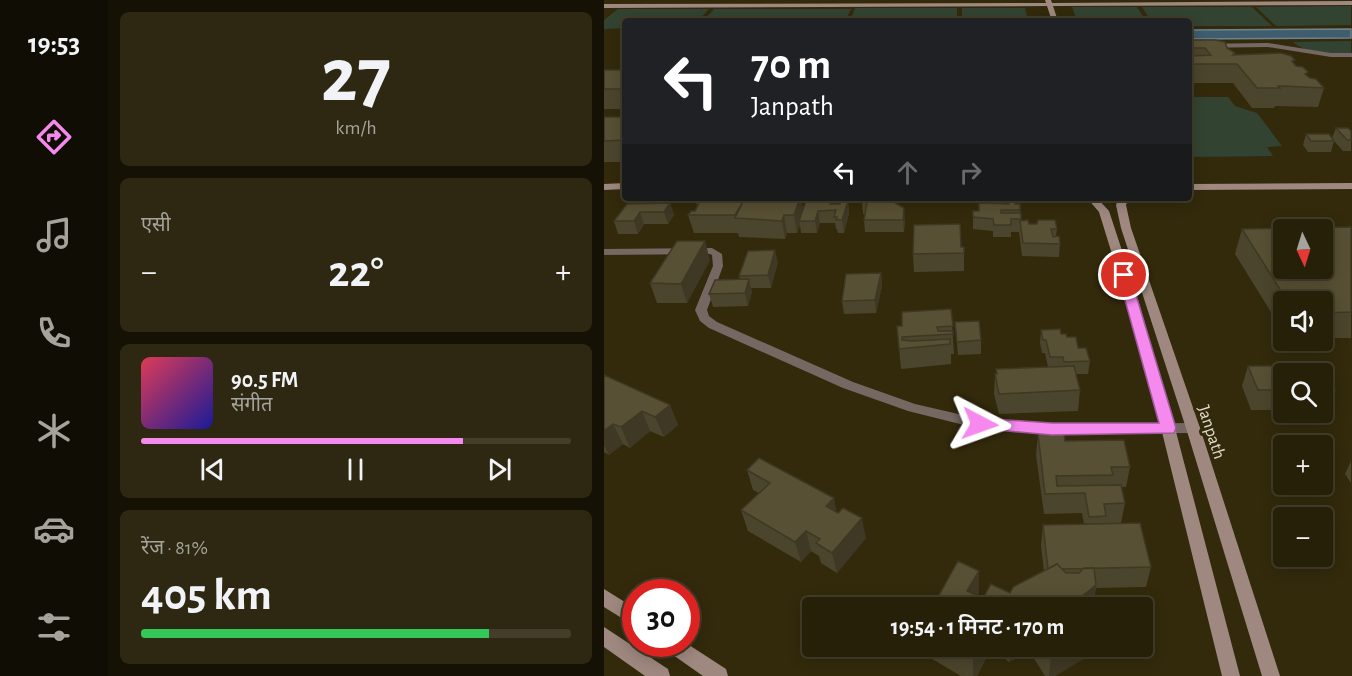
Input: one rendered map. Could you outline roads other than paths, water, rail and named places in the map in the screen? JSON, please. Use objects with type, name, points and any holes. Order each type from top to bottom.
[{"type":"main road","points":[[604,6],[1045,2],[1351,3]]},
{"type":"main road","points":[[1045,2],[1047,18]]},
{"type":"main road","points":[[1045,2],[1053,18]]},
{"type":"main road","points":[[604,186],[622,186]]},
{"type":"main road","points":[[1192,188],[1351,186]]},
{"type":"main road","points":[[604,194],[622,194]]},
{"type":"main road","points":[[1095,201],[1104,211],[1112,233],[1168,428],[1231,676]]},
{"type":"main road","name":"Janpath","points":[[1123,201],[1121,205],[1126,228],[1193,428],[1271,676]]},
{"type":"main road","points":[[604,597],[622,609]]},
{"type":"main road","points":[[604,636],[661,676]]},
{"type":"main road","points":[[691,657],[719,676]]},
{"type":"street","points":[[1192,46],[1268,45],[1331,55],[1351,55]]},
{"type":"street","points":[[604,252],[712,251],[716,254],[718,266],[701,310],[704,318],[713,325],[848,385],[913,408],[980,424],[1052,429],[1193,428]]},
{"type":"water","points":[[1351,29],[1351,38],[1192,39],[1192,30]]}]
